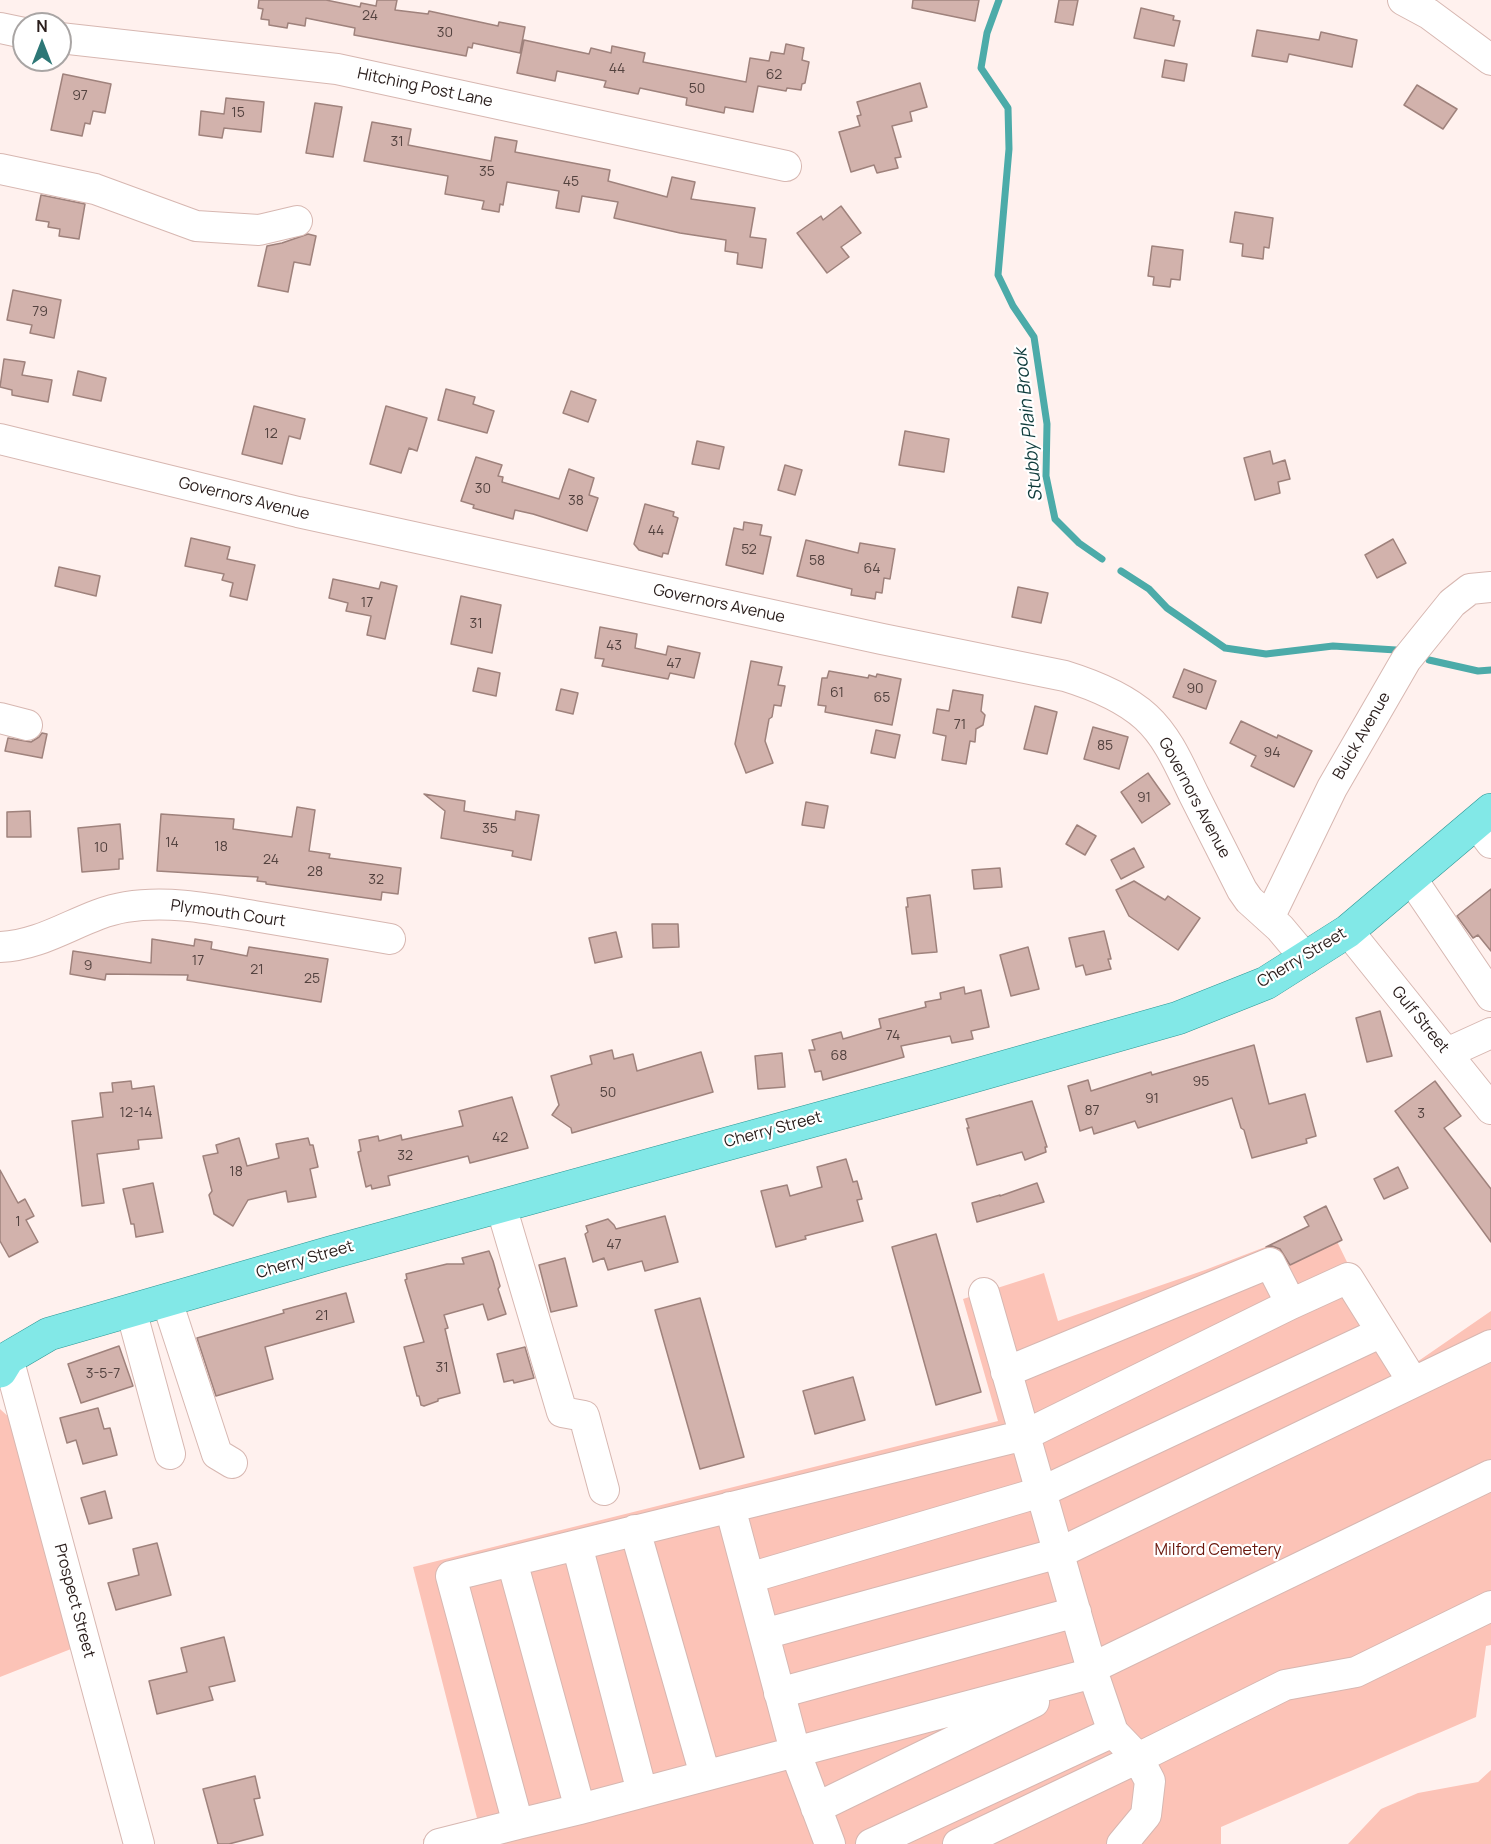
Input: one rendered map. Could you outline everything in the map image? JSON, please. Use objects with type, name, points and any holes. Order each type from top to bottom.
[{"type":"main road","name":"Cherry Street","points":[[3,1357],[49,1334],[131,1310],[1178,1018],[1266,983],[1306,959],[1348,931],[1411,878],[1486,825]]},
{"type":"street","points":[[1403,0],[1430,14],[1491,60]]},
{"type":"street","name":"Hitching Post Lane","points":[[72,39],[337,69],[786,166]]},
{"type":"street","points":[[0,169],[95,189],[196,226],[259,230],[297,221]]},
{"type":"street","name":"Governors Avenue","points":[[0,439],[298,512],[882,639],[1065,676],[1086,683],[1108,692],[1133,707],[1157,729],[1173,753],[1242,890],[1249,900],[1280,928],[1306,959]]},
{"type":"street","name":"Buick Avenue","points":[[1269,918],[1332,788],[1406,660],[1452,603],[1470,589],[1491,587]]},
{"type":"street","points":[[1411,878],[1491,996]]},
{"type":"street","name":"Plymouth Court","points":[[0,946],[29,943],[61,932],[89,918],[126,907],[162,904],[202,908],[390,939]]},
{"type":"street","name":"Gulf Street","points":[[1348,931],[1491,1109]]},
{"type":"street","points":[[1447,1053],[1491,1033]]},
{"type":"street","points":[[501,1206],[562,1412],[584,1416],[604,1490]]},
{"type":"street","points":[[1006,1372],[1270,1263],[1291,1304]]},
{"type":"street","points":[[518,1824],[451,1576],[1024,1435],[1348,1278],[1413,1383]]},
{"type":"street","points":[[984,1293],[1093,1671],[1113,1732],[1137,1758],[1150,1781],[1146,1815],[1122,1844]]},
{"type":"street","points":[[167,1300],[217,1454],[232,1463]]},
{"type":"street","points":[[131,1310],[171,1454]]},
{"type":"street","points":[[748,1578],[1041,1492],[1382,1332]]},
{"type":"street","points":[[764,1634],[1059,1553],[1491,1345]]},
{"type":"street","name":"Prospect Street","points":[[3,1357],[139,1844]]},
{"type":"street","points":[[816,1808],[1491,1475]]},
{"type":"street","points":[[730,1507],[795,1751],[830,1844]]},
{"type":"street","points":[[635,1530],[705,1775]]},
{"type":"street","points":[[577,1545],[642,1792]]},
{"type":"street","points":[[512,1561],[580,1809]]},
{"type":"street","points":[[958,1844],[1285,1685],[1356,1672],[1491,1606]]},
{"type":"street","points":[[779,1693],[1076,1612]]},
{"type":"street","points":[[439,1844],[580,1809],[1093,1671]]},
{"type":"street","points":[[871,1844],[1113,1732]]},
{"type":"green space","name":"Milford Cemetery","points":[[1328,1223],[1401,1373],[1491,1311],[1491,1645],[1486,1646],[1476,1717],[1221,1827],[1221,1844],[424,1844],[423,1839],[479,1826],[413,1567],[998,1421],[963,1299],[1044,1273],[1058,1321],[1205,1270]]},
{"type":"green space","points":[[0,1409],[12,1420],[71,1649],[0,1677]]},
{"type":"green space","points":[[1491,1770],[1491,1844],[1348,1844],[1381,1809],[1418,1793],[1478,1782]]},
{"type":"building","points":[[259,0],[326,0],[360,7],[361,3],[376,6],[377,0],[397,0],[395,10],[428,14],[429,11],[498,26],[499,22],[525,27],[520,53],[473,43],[472,48],[468,47],[466,56],[354,35],[355,28],[306,18],[305,26],[288,23],[287,28],[269,25],[269,20],[261,19],[263,9],[258,8]]},
{"type":"building","points":[[913,0],[979,0],[975,21],[912,8]]},
{"type":"building","points":[[1059,0],[1078,0],[1073,25],[1055,22]]},
{"type":"building","points":[[1141,8],[1174,16],[1173,20],[1180,21],[1174,46],[1134,38]]},
{"type":"building","points":[[1257,30],[1319,40],[1321,32],[1357,40],[1352,67],[1289,54],[1287,62],[1252,56]]},
{"type":"building","points":[[524,40],[589,54],[591,48],[611,53],[612,46],[645,53],[643,62],[746,82],[750,58],[769,61],[771,52],[784,54],[786,44],[804,48],[802,60],[809,62],[805,83],[802,84],[801,90],[787,88],[786,91],[758,86],[753,112],[725,107],[724,113],[686,105],[687,98],[640,88],[638,94],[604,87],[606,81],[557,71],[555,81],[517,73]]},
{"type":"building","points":[[1165,60],[1187,64],[1184,81],[1162,77]]},
{"type":"building","points":[[63,74],[111,84],[105,113],[93,111],[90,124],[85,123],[82,136],[51,130]]},
{"type":"building","points":[[920,83],[927,107],[910,112],[912,121],[892,126],[901,157],[895,158],[898,168],[877,173],[874,165],[851,172],[839,132],[860,126],[857,116],[861,115],[857,102]]},
{"type":"building","points":[[1417,85],[1457,109],[1443,129],[1404,105]]},
{"type":"building","points":[[226,98],[264,102],[261,132],[224,128],[222,138],[199,135],[201,111],[224,114]]},
{"type":"building","points":[[315,103],[342,107],[333,157],[306,153]]},
{"type":"building","points":[[372,122],[411,129],[408,145],[491,161],[495,137],[517,141],[515,152],[610,170],[608,181],[667,197],[672,177],[695,182],[691,199],[755,208],[750,237],[766,239],[762,268],[737,264],[738,253],[725,251],[726,240],[680,233],[614,218],[618,202],[582,196],[579,212],[556,208],[559,191],[507,182],[503,205],[500,204],[499,212],[482,209],[484,201],[445,194],[448,176],[364,161]]},
{"type":"building","points":[[41,195],[85,204],[79,239],[59,236],[60,229],[48,227],[49,222],[36,220]]},
{"type":"building","points":[[841,206],[861,233],[841,247],[849,257],[827,273],[797,233],[821,216],[823,220]]},
{"type":"building","points":[[1235,212],[1273,218],[1269,248],[1264,247],[1263,259],[1242,256],[1243,244],[1230,242]]},
{"type":"building","points":[[308,234],[316,236],[310,265],[294,262],[288,292],[258,286],[267,246]]},
{"type":"building","points":[[1152,246],[1183,250],[1180,280],[1171,279],[1170,287],[1153,285],[1154,277],[1148,276]]},
{"type":"building","points":[[13,290],[61,300],[54,338],[30,333],[32,325],[7,320]]},
{"type":"building","points":[[4,359],[25,362],[22,375],[52,380],[48,402],[12,395],[12,390],[0,387]]},
{"type":"building","points":[[78,371],[106,378],[101,401],[73,395]]},
{"type":"building","points":[[446,389],[475,397],[473,404],[494,411],[487,433],[438,420]]},
{"type":"building","points":[[571,391],[596,400],[588,422],[563,413]]},
{"type":"building","points":[[254,406],[305,419],[300,439],[289,436],[282,464],[242,454]]},
{"type":"building","points":[[386,406],[427,418],[417,451],[409,448],[401,473],[370,464]]},
{"type":"building","points":[[905,431],[949,439],[944,472],[899,465]]},
{"type":"building","points":[[697,441],[724,447],[719,469],[692,464]]},
{"type":"building","points":[[1270,451],[1273,464],[1285,460],[1290,479],[1278,482],[1280,493],[1255,500],[1244,458]]},
{"type":"building","points":[[476,457],[502,465],[498,476],[503,477],[502,482],[559,499],[569,469],[594,478],[589,495],[598,498],[587,531],[515,510],[513,519],[473,508],[474,505],[461,501]]},
{"type":"building","points":[[785,465],[802,470],[795,495],[778,490]]},
{"type":"building","points":[[645,504],[674,512],[673,516],[678,518],[668,554],[663,553],[662,557],[639,550],[634,544]]},
{"type":"building","points":[[744,522],[762,525],[760,535],[771,537],[763,574],[726,565],[734,528],[743,530]]},
{"type":"building","points":[[191,538],[230,547],[227,559],[255,565],[247,600],[230,596],[233,583],[222,580],[224,574],[185,566]]},
{"type":"building","points":[[1393,539],[1406,563],[1377,578],[1365,555]]},
{"type":"building","points":[[806,540],[858,553],[860,543],[895,549],[890,579],[884,578],[882,593],[876,592],[875,599],[851,595],[852,589],[797,576]]},
{"type":"building","points":[[59,567],[100,576],[96,596],[55,586]]},
{"type":"building","points":[[333,579],[379,589],[381,582],[397,586],[385,639],[367,635],[371,616],[346,611],[348,603],[329,598]]},
{"type":"building","points":[[1018,587],[1048,593],[1041,623],[1012,617]]},
{"type":"building","points":[[461,596],[501,605],[492,653],[451,644]]},
{"type":"building","points":[[600,627],[637,634],[635,648],[666,655],[668,646],[700,653],[694,678],[670,673],[668,679],[602,666],[604,659],[595,658]]},
{"type":"building","points":[[751,661],[782,667],[778,685],[785,686],[781,706],[774,705],[765,741],[773,763],[746,773],[735,744]]},
{"type":"building","points":[[478,668],[500,673],[496,696],[473,691]]},
{"type":"building","points":[[1184,669],[1216,681],[1206,709],[1173,697]]},
{"type":"building","points":[[829,671],[868,678],[869,675],[876,677],[877,674],[901,679],[892,725],[825,712],[826,706],[818,705],[822,678],[827,678]]},
{"type":"building","points":[[561,689],[578,693],[573,714],[556,710]]},
{"type":"building","points":[[953,690],[983,695],[981,711],[985,715],[983,725],[976,729],[975,742],[970,741],[966,764],[942,760],[946,736],[933,733],[937,709],[949,711]]},
{"type":"building","points":[[1035,706],[1057,712],[1047,754],[1024,749]]},
{"type":"building","points":[[1241,721],[1312,751],[1294,787],[1251,766],[1256,756],[1230,743]]},
{"type":"building","points":[[1093,727],[1128,737],[1119,769],[1084,759]]},
{"type":"building","points":[[876,730],[900,735],[895,758],[871,753]]},
{"type":"building","points":[[42,733],[47,734],[42,758],[5,751],[8,738],[31,742]]},
{"type":"building","points":[[1148,773],[1170,804],[1142,823],[1121,792]]},
{"type":"building","points":[[424,794],[465,801],[464,811],[515,820],[516,811],[539,815],[531,860],[512,856],[513,851],[441,838],[445,811]]},
{"type":"building","points":[[806,802],[828,806],[824,828],[802,825]]},
{"type":"building","points":[[297,807],[315,810],[309,851],[330,854],[329,858],[401,868],[398,894],[382,892],[381,900],[266,884],[266,882],[257,881],[258,877],[157,871],[161,814],[234,819],[233,829],[292,837]]},
{"type":"building","points":[[30,811],[31,837],[7,837],[7,812]]},
{"type":"building","points":[[120,824],[123,859],[119,859],[119,869],[82,872],[78,828]]},
{"type":"building","points":[[1077,825],[1096,836],[1085,855],[1066,844]]},
{"type":"building","points":[[1134,848],[1144,867],[1121,879],[1111,860]]},
{"type":"building","points":[[1000,868],[1002,887],[974,889],[972,870]]},
{"type":"building","points":[[1134,881],[1165,900],[1168,896],[1200,918],[1178,950],[1129,916],[1116,890]]},
{"type":"building","points":[[1491,889],[1491,951],[1478,935],[1473,938],[1457,916]]},
{"type":"building","points":[[930,895],[937,952],[912,954],[907,898]]},
{"type":"building","points":[[652,924],[678,924],[679,947],[653,948]]},
{"type":"building","points":[[1104,931],[1111,959],[1108,959],[1111,969],[1086,975],[1083,965],[1076,967],[1069,938]]},
{"type":"building","points":[[616,932],[622,957],[595,963],[589,938]]},
{"type":"building","points":[[152,939],[194,946],[195,939],[212,942],[211,949],[247,956],[249,947],[328,959],[321,1002],[187,980],[188,975],[106,974],[105,980],[70,974],[73,951],[151,963]]},
{"type":"building","points":[[1028,947],[1039,989],[1011,996],[1000,955]]},
{"type":"building","points":[[964,987],[965,994],[981,990],[989,1027],[971,1031],[973,1039],[952,1043],[950,1036],[901,1046],[904,1057],[823,1080],[821,1071],[815,1072],[809,1050],[815,1050],[812,1040],[841,1032],[843,1039],[881,1028],[879,1019],[926,1007],[925,1002],[941,999],[940,993]]},
{"type":"building","points":[[1380,1011],[1392,1056],[1367,1062],[1356,1018]]},
{"type":"building","points":[[1254,1045],[1269,1104],[1305,1094],[1316,1136],[1306,1139],[1307,1143],[1252,1158],[1232,1098],[1138,1128],[1135,1121],[1094,1134],[1092,1127],[1080,1131],[1068,1086],[1088,1080],[1091,1091],[1151,1072],[1152,1075]]},
{"type":"building","points":[[612,1050],[614,1059],[633,1054],[637,1071],[701,1052],[713,1092],[572,1133],[571,1128],[552,1115],[559,1105],[551,1076],[592,1064],[590,1056]]},
{"type":"building","points":[[782,1053],[785,1087],[758,1089],[755,1056]]},
{"type":"building","points":[[131,1081],[132,1089],[154,1086],[162,1138],[138,1140],[139,1149],[97,1154],[104,1203],[82,1206],[72,1121],[103,1117],[100,1093],[113,1092],[112,1083]]},
{"type":"building","points":[[1435,1081],[1461,1116],[1444,1128],[1491,1189],[1491,1242],[1395,1111]]},
{"type":"building","points":[[512,1097],[528,1148],[470,1163],[468,1156],[388,1176],[390,1185],[372,1189],[371,1185],[366,1187],[358,1152],[361,1151],[359,1140],[378,1136],[379,1141],[401,1135],[402,1140],[463,1126],[459,1111]]},
{"type":"building","points":[[1032,1101],[1047,1147],[1045,1147],[1046,1152],[1025,1160],[1022,1152],[977,1165],[966,1119]]},
{"type":"building","points":[[239,1138],[247,1166],[279,1158],[276,1144],[308,1138],[310,1145],[313,1145],[318,1167],[310,1169],[316,1197],[288,1202],[286,1191],[248,1200],[233,1226],[214,1214],[209,1195],[212,1191],[203,1156],[218,1153],[216,1145]]},
{"type":"building","points":[[846,1159],[853,1182],[857,1181],[862,1199],[857,1200],[863,1221],[805,1236],[806,1239],[776,1247],[761,1191],[787,1185],[790,1196],[822,1187],[817,1167]]},
{"type":"building","points":[[1398,1167],[1408,1188],[1384,1199],[1374,1179]]},
{"type":"building","points":[[0,1170],[18,1203],[25,1199],[34,1216],[26,1220],[38,1242],[9,1257],[0,1241]]},
{"type":"building","points":[[153,1183],[163,1232],[136,1237],[123,1189]]},
{"type":"building","points":[[1037,1183],[1044,1202],[977,1222],[972,1203]]},
{"type":"building","points":[[1326,1206],[1342,1240],[1290,1265],[1280,1249],[1272,1246],[1266,1247],[1309,1226],[1304,1217]]},
{"type":"building","points":[[665,1216],[678,1262],[645,1271],[642,1261],[608,1270],[604,1258],[593,1262],[585,1234],[588,1232],[586,1226],[608,1219],[616,1229]]},
{"type":"building","points":[[936,1234],[981,1392],[936,1405],[892,1247]]},
{"type":"building","points":[[489,1251],[506,1314],[488,1320],[483,1304],[444,1315],[448,1328],[445,1329],[460,1393],[438,1399],[424,1406],[421,1405],[404,1347],[424,1342],[405,1280],[407,1279],[406,1274],[447,1264],[464,1264],[462,1258]]},
{"type":"building","points":[[565,1258],[577,1306],[551,1312],[539,1265]]},
{"type":"building","points":[[346,1293],[354,1322],[265,1347],[273,1379],[216,1396],[197,1338],[284,1313],[283,1310]]},
{"type":"building","points":[[700,1298],[744,1457],[700,1469],[655,1310]]},
{"type":"building","points":[[119,1346],[133,1386],[81,1403],[68,1364]]},
{"type":"building","points":[[525,1347],[534,1378],[514,1383],[513,1380],[504,1382],[497,1354]]},
{"type":"building","points":[[853,1377],[865,1420],[815,1434],[803,1391]]},
{"type":"building","points":[[98,1408],[104,1429],[110,1428],[117,1455],[83,1464],[76,1440],[67,1443],[60,1418]]},
{"type":"building","points":[[105,1491],[112,1518],[89,1524],[81,1498]]},
{"type":"building","points":[[157,1543],[171,1595],[116,1610],[108,1583],[139,1575],[133,1549]]},
{"type":"building","points":[[224,1637],[235,1681],[209,1687],[213,1700],[157,1714],[149,1681],[187,1672],[181,1648]]},
{"type":"building","points":[[255,1776],[260,1798],[254,1799],[263,1835],[229,1844],[218,1844],[203,1789]]},
{"type":"waterway","name":"Stubby Plain Brook","points":[[999,0],[987,33],[981,68],[1008,108],[1009,149],[998,275],[1013,306],[1034,337],[1047,424],[1046,476],[1055,519],[1079,543],[1102,559]]},
{"type":"waterway","name":"Stubby Plain Brook","points":[[1121,571],[1149,589],[1167,608],[1225,648],[1266,654],[1333,646],[1396,650]]},
{"type":"waterway","name":"Stubby Plain Brook","points":[[1429,660],[1478,671],[1491,670]]}]
